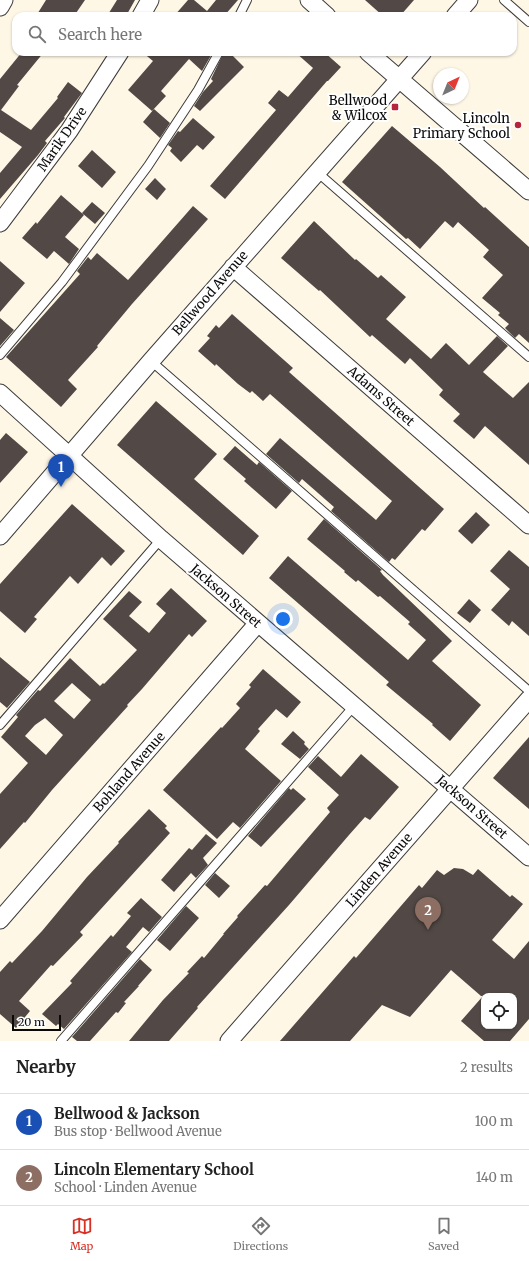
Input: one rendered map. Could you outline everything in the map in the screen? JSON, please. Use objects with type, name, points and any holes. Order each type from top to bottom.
[{"type":"street","points":[[0,7],[4,0]]},
{"type":"street","points":[[143,12],[150,0]]},
{"type":"street","points":[[458,12],[469,0]]},
{"type":"street","points":[[312,1],[323,12]]},
{"type":"street","name":"Marik Drive","points":[[0,223],[69,131],[117,56]]},
{"type":"street","points":[[373,56],[529,191]]},
{"type":"street","name":"Bellwood Avenue","points":[[0,536],[233,267],[419,56]]},
{"type":"street","name":"Adams Street","points":[[233,267],[529,525]]},
{"type":"street","name":"Jackson Street","points":[[0,393],[161,539],[529,857]]},
{"type":"street","name":"Bohland Avenue","points":[[0,920],[258,623]]},
{"type":"street","name":"Linden Avenue","points":[[229,1041],[529,699]]},
{"type":"lane","points":[[241,12],[247,0]]},
{"type":"lane","points":[[504,0],[529,22]]},
{"type":"lane","points":[[0,355],[62,282],[148,166],[198,90],[217,56]]},
{"type":"lane","points":[[317,172],[529,357]]},
{"type":"lane","points":[[151,361],[529,691]]},
{"type":"lane","points":[[0,725],[161,539]]},
{"type":"lane","points":[[61,1041],[354,706]]},
{"type":"building","points":[[46,0],[85,0],[77,12],[38,12]]},
{"type":"building","points":[[117,0],[135,0],[128,12],[110,12]]},
{"type":"building","points":[[188,0],[194,0],[207,11],[216,0],[238,0],[228,12],[178,12]]},
{"type":"building","points":[[365,0],[414,0],[404,12],[378,12]]},
{"type":"building","points":[[19,56],[41,56],[17,85],[19,86],[1,110],[31,130],[58,98],[57,97],[68,82],[82,93],[64,117],[65,118],[45,141],[47,143],[38,155],[0,199],[0,173],[22,147],[0,132],[0,79]]},
{"type":"building","points":[[147,56],[211,56],[202,71],[189,59],[161,91],[166,96],[152,111],[128,90],[153,61]]},
{"type":"building","points":[[222,56],[233,56],[244,67],[200,111],[194,106],[203,92],[213,81],[211,79]]},
{"type":"building","points":[[300,56],[329,56],[341,67],[327,81],[225,199],[210,186],[276,110],[268,103],[279,90],[288,97],[313,68]]},
{"type":"building","points":[[154,109],[170,123],[160,138],[143,122]]},
{"type":"building","points":[[193,118],[215,137],[203,150],[197,145],[181,162],[170,151],[172,148],[168,145],[178,131],[180,132]]},
{"type":"building","points":[[392,126],[529,247],[529,343],[519,334],[515,338],[505,328],[509,324],[498,315],[500,313],[482,298],[503,275],[483,257],[489,250],[458,222],[453,228],[445,221],[420,249],[408,238],[406,239],[342,182]]},
{"type":"building","points":[[92,150],[116,172],[102,188],[78,166]]},
{"type":"building","points":[[155,178],[166,189],[157,200],[145,189]]},
{"type":"building","points":[[61,195],[84,215],[65,237],[79,249],[69,264],[54,251],[47,259],[22,238],[36,222],[37,224]]},
{"type":"building","points":[[92,202],[105,213],[95,224],[82,213]]},
{"type":"building","points":[[193,206],[208,219],[132,304],[97,346],[98,347],[68,380],[77,389],[61,407],[6,357],[80,274],[77,271],[88,257],[91,260],[97,253],[128,280]]},
{"type":"building","points":[[314,221],[355,260],[356,259],[378,278],[381,275],[406,297],[386,319],[431,359],[446,343],[469,365],[497,336],[508,346],[483,372],[513,398],[529,382],[529,465],[485,426],[474,439],[453,421],[460,414],[439,395],[443,390],[410,358],[405,364],[372,335],[370,337],[320,290],[319,291],[281,258]]},
{"type":"building","points":[[0,261],[25,283],[0,312]]},
{"type":"building","points":[[232,314],[293,368],[289,372],[444,509],[425,531],[422,529],[395,560],[392,558],[389,562],[331,511],[334,507],[302,479],[299,483],[266,454],[280,438],[376,520],[392,501],[270,394],[263,401],[252,391],[250,393],[238,384],[216,364],[215,366],[198,351],[210,338],[207,336],[216,325],[219,328]]},
{"type":"building","points":[[0,318],[14,330],[0,346]]},
{"type":"building","points":[[156,401],[217,454],[194,479],[259,536],[243,555],[117,445]]},
{"type":"building","points":[[6,433],[28,452],[0,483],[0,440]]},
{"type":"building","points":[[235,446],[257,465],[259,462],[292,491],[276,509],[244,481],[246,479],[223,459]]},
{"type":"building","points":[[72,504],[125,551],[111,566],[102,557],[78,584],[70,576],[34,617],[37,619],[25,633],[0,611],[0,584]]},
{"type":"building","points":[[476,512],[490,525],[472,544],[458,531]]},
{"type":"building","points":[[324,519],[382,570],[380,571],[383,575],[452,641],[432,661],[481,705],[450,741],[432,725],[433,724],[386,685],[389,682],[269,578],[288,556],[408,660],[426,640],[408,624],[410,622],[380,596],[378,597],[358,580],[356,582],[307,539]]},
{"type":"building","points":[[509,550],[529,567],[529,636],[512,621],[509,626],[491,610],[510,589],[490,571]]},
{"type":"building","points":[[171,588],[207,621],[192,637],[189,634],[127,705],[128,706],[52,790],[25,823],[24,822],[0,849],[0,794],[28,763],[1,737],[18,717],[16,715],[38,690],[40,691],[70,658],[100,686],[103,683],[104,684],[137,650],[103,619],[129,591],[142,602],[129,616],[149,633],[166,613],[156,604]],"holes":[[[72,683],[91,700],[74,719],[54,701]],[[45,718],[63,735],[46,755],[25,736],[35,725]]]},
{"type":"building","points":[[469,599],[481,610],[470,623],[457,613]]},
{"type":"building","points":[[0,657],[30,682],[7,708],[0,702]]},
{"type":"building","points":[[263,669],[301,702],[287,718],[276,709],[258,729],[260,731],[245,749],[281,781],[240,828],[233,822],[217,839],[163,790],[240,708],[236,704],[251,687],[249,685]]},
{"type":"building","points":[[293,731],[305,742],[304,744],[309,749],[300,759],[281,744]]},
{"type":"building","points":[[529,737],[529,809],[493,778]]},
{"type":"building","points":[[361,754],[399,787],[370,820],[365,817],[289,905],[197,1007],[198,1008],[169,1041],[129,1041],[163,1000],[189,973],[187,972],[202,956],[204,958],[238,917],[237,916],[265,885],[267,886],[330,812],[327,808],[339,795],[308,767],[318,756],[341,777]]},
{"type":"building","points":[[289,788],[291,790],[293,788],[306,799],[261,847],[248,836]]},
{"type":"building","points":[[149,809],[167,826],[165,828],[170,833],[80,932],[83,935],[53,966],[51,965],[19,1001],[30,1011],[16,1028],[0,1014],[0,972],[10,961],[12,963],[42,931],[87,877]]},
{"type":"building","points":[[206,834],[217,843],[203,858],[208,865],[196,878],[191,873],[174,892],[161,880],[189,848],[192,850]]},
{"type":"building","points":[[454,868],[463,869],[473,875],[478,869],[510,897],[512,895],[523,904],[492,940],[514,959],[529,941],[529,1019],[510,1041],[484,1041],[461,1021],[481,998],[481,1029],[517,1029],[517,993],[481,993],[481,996],[451,970],[410,1017],[382,1005],[350,1041],[280,1041],[354,956],[356,958],[419,885],[422,888],[437,870],[444,875]]},
{"type":"building","points":[[215,873],[230,886],[219,898],[205,885]]},
{"type":"building","points":[[141,898],[162,917],[149,932],[143,927],[126,947],[132,952],[64,1029],[58,1024],[56,1026],[42,1014],[72,983],[70,981],[111,935],[113,937],[131,916],[127,913]]},
{"type":"building","points":[[186,906],[199,918],[170,951],[157,940]]},
{"type":"building","points":[[140,959],[152,970],[124,1002],[126,1003],[118,1013],[116,1012],[90,1041],[77,1041],[72,1037]]},
{"type":"place","name":"Bellwood & Wilcox","points":[[395,107]]},
{"type":"place","name":"Lincoln Primary School","points":[[518,125]]},
{"type":"place","name":"Bellwood & Jackson","points":[[61,487]]},
{"type":"place","name":"Lincoln Elementary School","points":[[428,930]]}]
